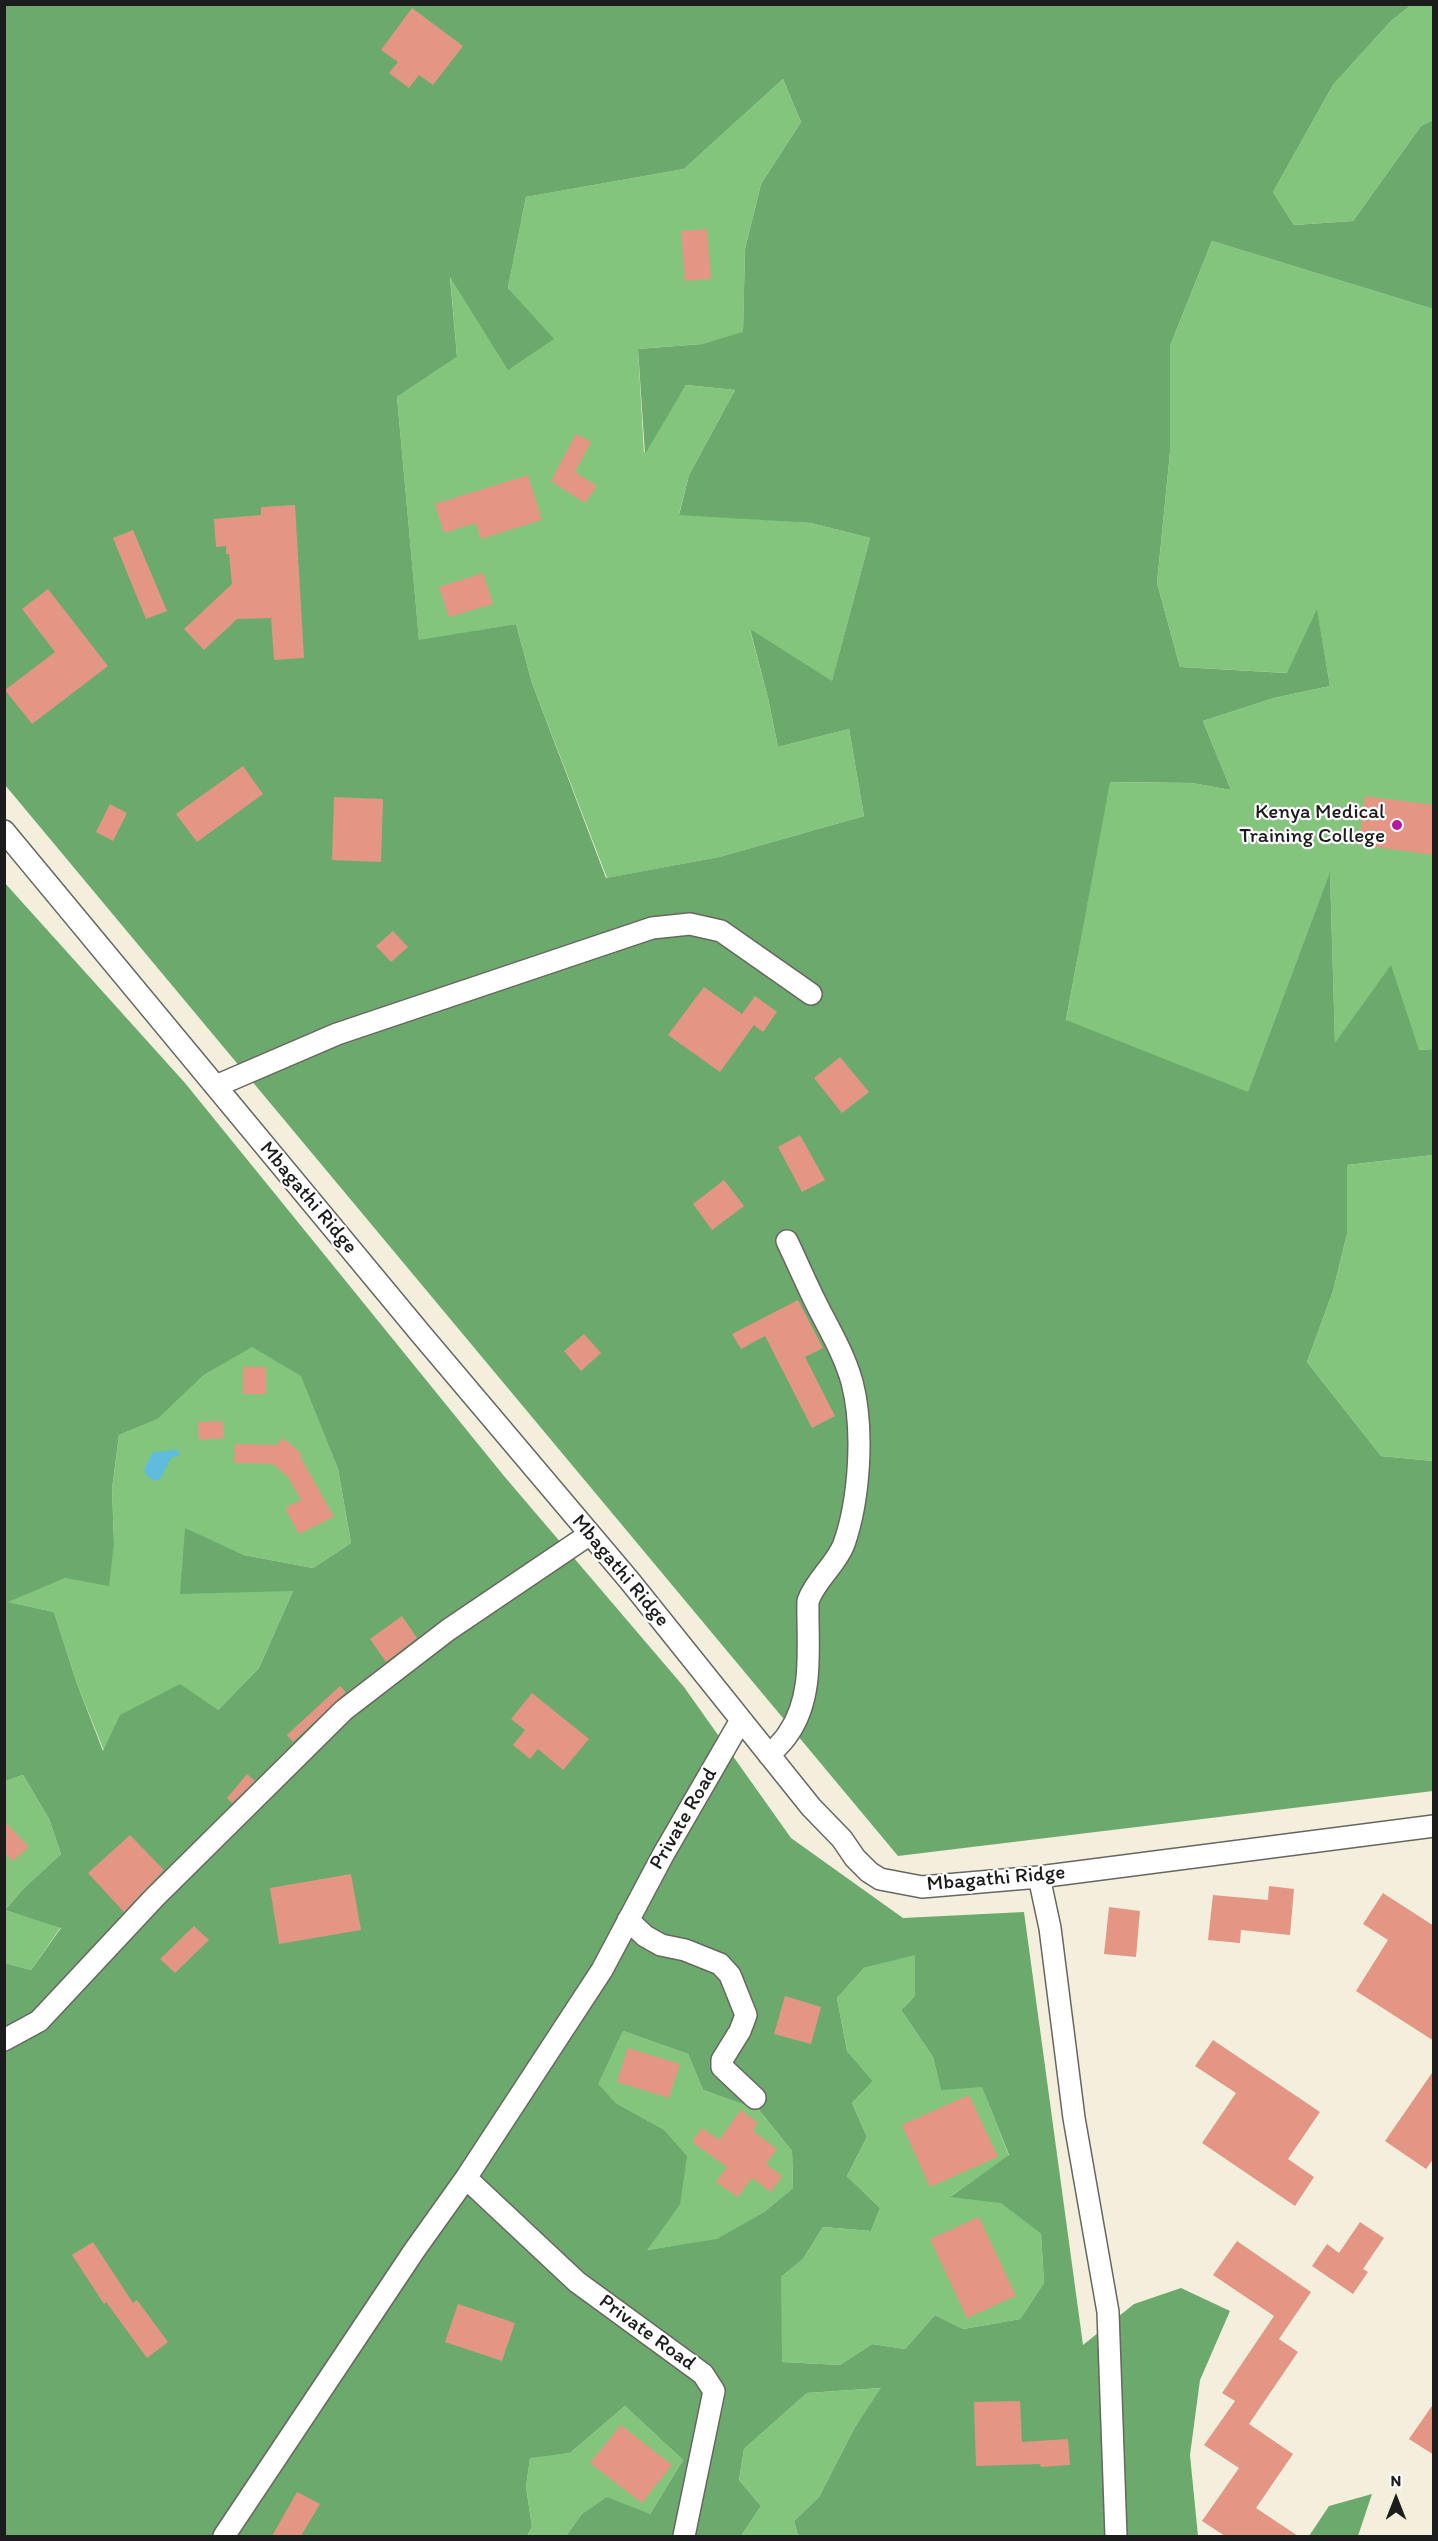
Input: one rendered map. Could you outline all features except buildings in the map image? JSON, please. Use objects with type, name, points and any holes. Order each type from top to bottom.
[{"type":"street","name":"Mbagathi Ridge","points":[[4,831],[590,1534],[811,1807],[842,1839],[855,1858],[869,1872],[880,1879],[922,1887],[1039,1878],[1434,1826]]},
{"type":"street","points":[[216,1086],[337,1034],[652,928],[690,924],[721,931],[811,994]]},
{"type":"street","points":[[769,1755],[788,1734],[800,1712],[808,1672],[808,1601],[811,1591],[843,1547],[850,1524],[858,1468],[859,1424],[852,1381],[787,1241]]},
{"type":"street","points":[[4,2040],[39,2020],[162,1890],[344,1710],[448,1630],[590,1534]]},
{"type":"street","name":"Private Road","points":[[224,2536],[414,2251],[466,2178],[602,1970],[663,1855],[741,1720]]},
{"type":"street","points":[[1039,1878],[1050,1928],[1074,2118],[1108,2313],[1116,2536]]},
{"type":"street","points":[[628,1920],[645,1936],[661,1946],[685,1950],[713,1961],[720,1964],[730,1975],[746,2015],[740,2031],[722,2060],[722,2067],[754,2098]]},
{"type":"street","name":"Private Road","points":[[466,2178],[577,2282],[703,2374],[714,2391],[684,2536]]},
{"type":"green space","points":[[4,5],[1411,5],[1390,22],[1333,85],[1273,192],[1294,225],[1353,221],[1421,126],[1433,120],[1433,309],[1212,241],[1170,346],[1170,452],[1157,583],[1180,667],[1287,673],[1317,609],[1330,686],[1274,698],[1203,721],[1231,790],[1192,783],[1110,782],[1066,1020],[1248,1092],[1330,872],[1335,1043],[1391,965],[1419,1050],[1433,1049],[1433,1155],[1347,1165],[1347,1234],[1333,1291],[1307,1362],[1381,1456],[1433,1461],[1433,1791],[898,1856],[5,785]],"holes":[[[783,79],[801,122],[761,184],[745,249],[743,332],[702,344],[638,349],[645,454],[686,385],[735,390],[689,475],[679,515],[811,523],[870,538],[832,681],[750,629],[778,747],[849,729],[864,816],[719,857],[606,878],[532,683],[516,624],[419,640],[397,397],[457,357],[450,277],[508,370],[554,339],[508,288],[526,197],[684,169]]]},
{"type":"green space","points":[[1411,5],[1433,5],[1433,120],[1421,126],[1353,221],[1294,225],[1273,192],[1333,85],[1390,22]]},
{"type":"green space","points":[[783,79],[801,122],[761,184],[745,249],[743,333],[702,344],[638,349],[644,453],[686,385],[735,390],[689,475],[679,514],[811,523],[870,538],[832,682],[750,630],[778,747],[849,729],[864,816],[719,857],[607,878],[532,683],[516,624],[419,641],[397,397],[457,357],[450,275],[553,340],[508,288],[526,197],[684,169]]},
{"type":"green space","points":[[1212,241],[1433,309],[1433,1049],[1335,1044],[1330,873],[1248,1093],[1066,1021],[1109,782],[1192,783],[1231,790],[1203,721],[1274,698],[1330,686],[1317,611],[1288,673],[1180,667],[1157,583],[1170,452],[1170,346]]},
{"type":"green space","points":[[4,882],[185,1083],[504,1476],[684,1687],[791,1838],[903,1918],[1024,1912],[1083,2345],[1134,2304],[1181,2288],[1230,2311],[1200,2380],[1190,2455],[1198,2536],[798,2536],[794,2521],[819,2497],[855,2427],[881,2388],[807,2393],[744,2449],[739,2480],[761,2506],[741,2536],[566,2536],[581,2515],[607,2497],[650,2514],[683,2460],[625,2406],[570,2453],[530,2458],[526,2487],[532,2527],[527,2536],[5,2536],[5,1963],[31,1970],[61,1928],[5,1910],[24,1888],[61,1854],[49,1819],[23,1775],[5,1781]],"holes":[[[252,1347],[301,1376],[338,1469],[351,1543],[313,1568],[244,1555],[185,1528],[180,1594],[293,1591],[259,1668],[218,1710],[180,1684],[120,1715],[103,1751],[76,1681],[54,1612],[8,1602],[66,1578],[109,1586],[114,1543],[112,1489],[119,1435],[158,1419],[204,1375]],[[915,1955],[915,1996],[901,2010],[933,2057],[941,2090],[982,2087],[1009,2155],[950,2197],[1001,2203],[1041,2234],[1044,2283],[1020,2319],[963,2329],[935,2315],[905,2349],[872,2344],[840,2365],[782,2362],[781,2277],[803,2259],[823,2227],[871,2231],[880,2208],[847,2176],[867,2137],[852,2103],[873,2081],[847,2051],[837,1998],[864,1968]],[[623,2031],[688,2054],[703,2090],[759,2110],[792,2151],[793,2188],[764,2212],[717,2239],[647,2250],[680,2205],[687,2156],[663,2129],[616,2103],[598,2084]]]},
{"type":"green space","points":[[1433,1155],[1433,1461],[1381,1456],[1307,1362],[1333,1291],[1347,1234],[1347,1165]]},
{"type":"green space","points":[[252,1346],[302,1376],[338,1469],[351,1543],[313,1568],[244,1555],[185,1529],[293,1591],[259,1668],[218,1710],[104,1751],[76,1681],[54,1612],[7,1602],[66,1578],[114,1543],[112,1489],[119,1435],[158,1419],[204,1375]]},
{"type":"green space","points":[[23,1775],[49,1819],[61,1854],[24,1888],[5,1910],[61,1927],[31,1970],[5,1963],[4,1781]]},
{"type":"green space","points":[[915,1954],[915,1996],[901,2010],[933,2057],[941,2089],[982,2086],[1009,2156],[951,2196],[1001,2202],[1041,2234],[1044,2283],[1020,2319],[963,2329],[935,2315],[905,2349],[872,2344],[840,2365],[781,2362],[781,2277],[803,2259],[823,2227],[871,2231],[880,2208],[847,2176],[867,2137],[852,2103],[873,2081],[847,2051],[837,1998],[864,1968]]},
{"type":"green space","points":[[623,2031],[688,2054],[703,2090],[759,2110],[792,2151],[793,2188],[764,2212],[717,2240],[646,2250],[680,2205],[663,2129],[616,2103],[597,2084]]},
{"type":"green space","points":[[882,2388],[855,2427],[819,2497],[794,2521],[798,2536],[741,2536],[761,2506],[739,2480],[744,2449],[807,2393]]},
{"type":"green space","points":[[625,2406],[683,2460],[650,2514],[581,2515],[566,2536],[527,2536],[532,2527],[526,2487],[530,2457],[570,2453]]},
{"type":"green space","points":[[1372,2494],[1358,2536],[1309,2536],[1329,2506]]},
{"type":"water","points":[[177,1449],[180,1455],[171,1458],[160,1479],[155,1481],[147,1476],[144,1470],[152,1453]]},
{"type":"place","name":"Kenya Medical Training College","points":[[1397,825]]}]
